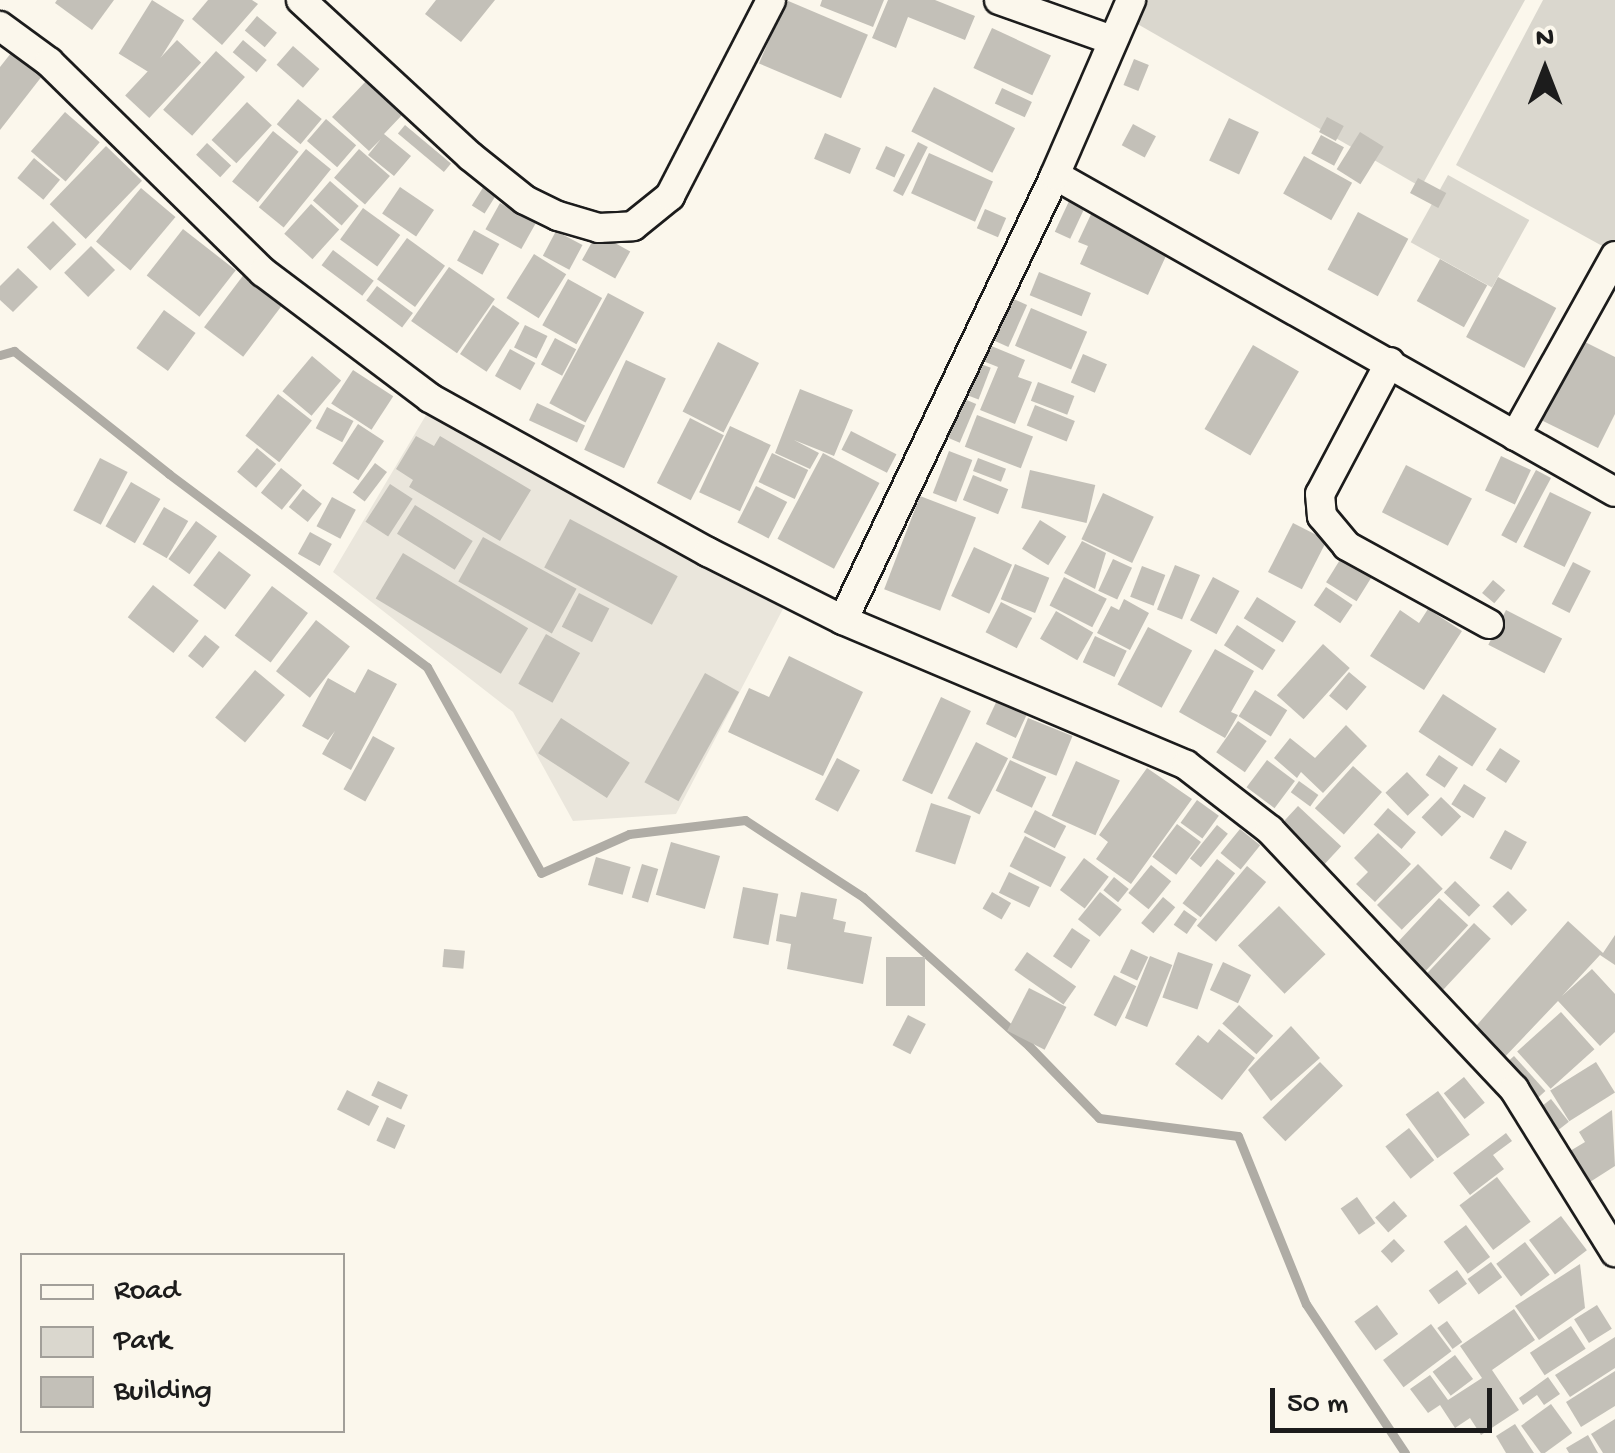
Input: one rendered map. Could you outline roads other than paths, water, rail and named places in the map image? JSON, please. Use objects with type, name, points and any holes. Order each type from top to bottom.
[{"type":"street","points":[[301,0],[524,200],[558,216],[599,228],[633,226],[670,196],[771,0]]},
{"type":"street","points":[[999,0],[1112,40]]},
{"type":"street","points":[[843,620],[1055,175],[1132,0]]},
{"type":"street","points":[[0,26],[49,62],[264,272],[430,398],[708,552],[843,620],[1186,765],[1270,830],[1514,1088],[1615,1252]]},
{"type":"street","points":[[1055,175],[1615,492]]},
{"type":"street","points":[[1515,436],[1615,256]]},
{"type":"street","points":[[1390,362],[1320,494],[1322,516],[1348,546],[1490,624]]},
{"type":"waterway","points":[[0,355],[14,351],[169,474],[427,667],[541,873],[629,834],[745,820],[863,897],[1029,1046],[1099,1118],[1238,1136],[1306,1304],[1405,1453]]}]
